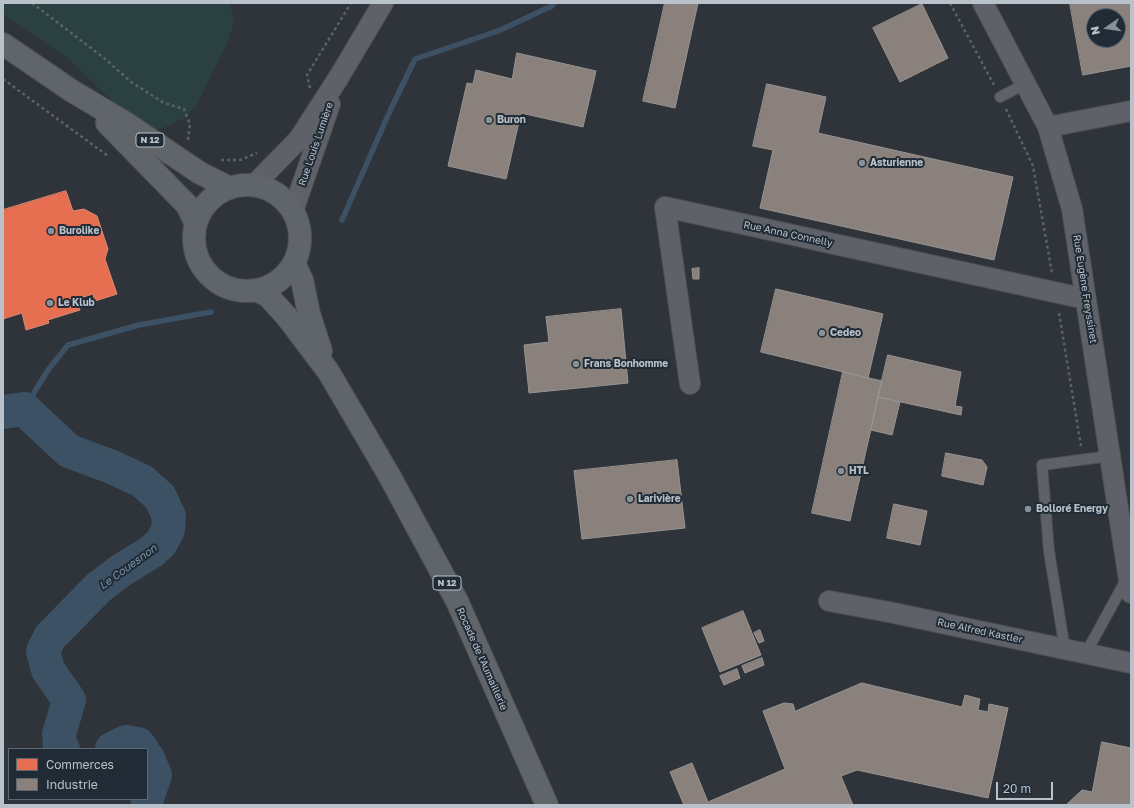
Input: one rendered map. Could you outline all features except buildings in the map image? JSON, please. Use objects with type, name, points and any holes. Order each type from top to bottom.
[{"type":"main road","name":"N 12","points":[[3,44],[72,91],[124,122],[200,174],[230,188]]},
{"type":"main road","name":"N 12","points":[[72,91],[166,182],[187,205],[196,224]]},
{"type":"main road","points":[[254,185],[270,190],[283,198],[293,211],[299,228],[300,246],[294,263],[280,279],[271,285],[256,290],[238,290],[222,284],[208,273],[198,258],[195,241],[196,224],[201,212],[208,202],[218,193],[230,188],[254,185]]},
{"type":"main road","name":"Rocade de l'Aumaillerie","points":[[294,263],[302,280],[309,314],[328,371]]},
{"type":"main road","name":"Rocade de l'Aumaillerie","points":[[256,290],[268,296],[287,317],[328,371],[389,475],[457,601],[547,805]]},
{"type":"street","name":"Rue Louis Lumière","points":[[254,185],[299,139],[339,77],[383,3]]},
{"type":"street","name":"Rue Eugène Freyssinet","points":[[983,3],[1048,127],[1072,209],[1130,585]]},
{"type":"street","name":"Rue Louis Lumière","points":[[293,211],[339,77]]},
{"type":"street","points":[[1048,127],[1131,111]]},
{"type":"street","name":"Rue Anna Connelly","points":[[690,384],[665,207],[1086,299]]},
{"type":"street","name":"Rue Alfred Kastler","points":[[829,601],[896,613],[1131,663]]},
{"type":"lane","points":[[1000,97],[1025,84]]},
{"type":"lane","points":[[1065,650],[1049,551],[1042,465],[1110,456]]},
{"type":"lane","points":[[1086,653],[1130,585]]},
{"type":"path","points":[[32,3],[104,58],[130,82],[164,103],[184,109],[190,124],[188,142]]},
{"type":"path","points":[[310,88],[307,75],[351,3]]},
{"type":"path","points":[[950,3],[1000,97],[1033,166],[1083,460]]},
{"type":"path","points":[[217,160],[240,160],[255,154],[260,150]]},
{"type":"green space","points":[[3,3],[230,3],[234,23],[226,45],[197,105],[184,118],[153,131],[132,118],[71,61],[35,35],[3,15]]},
{"type":"waterway","points":[[342,220],[389,113],[415,59],[498,31],[552,6],[554,3]]},
{"type":"waterway","points":[[24,409],[48,370],[68,345],[139,325],[211,312]]},
{"type":"waterway","name":"Le Couesnon","points":[[3,412],[24,409],[69,451],[112,467],[142,481],[160,497],[169,516],[168,530],[161,543],[151,552],[120,571],[98,588],[50,637],[43,651],[48,670],[69,700],[59,734],[60,747],[62,748]]},
{"type":"waterway","name":"Le Couesnon","points":[[114,748],[126,742],[138,744],[141,748]]},
{"type":"waterway","name":"Le Couesnon","points":[[148,759],[155,775],[148,795]]},
{"type":"place","name":"Buron","points":[[489,120]]},
{"type":"place","name":"Asturienne","points":[[862,163]]},
{"type":"place","name":"Burolike","points":[[51,231]]},
{"type":"place","name":"Le Klub","points":[[50,303]]},
{"type":"place","name":"Cedeo","points":[[822,333]]},
{"type":"place","name":"Frans Bonhomme","points":[[576,364]]},
{"type":"place","name":"HTL","points":[[841,471]]},
{"type":"place","name":"Larivière","points":[[630,499]]},
{"type":"place","name":"Bolloré Energy","points":[[1028,509]]}]
